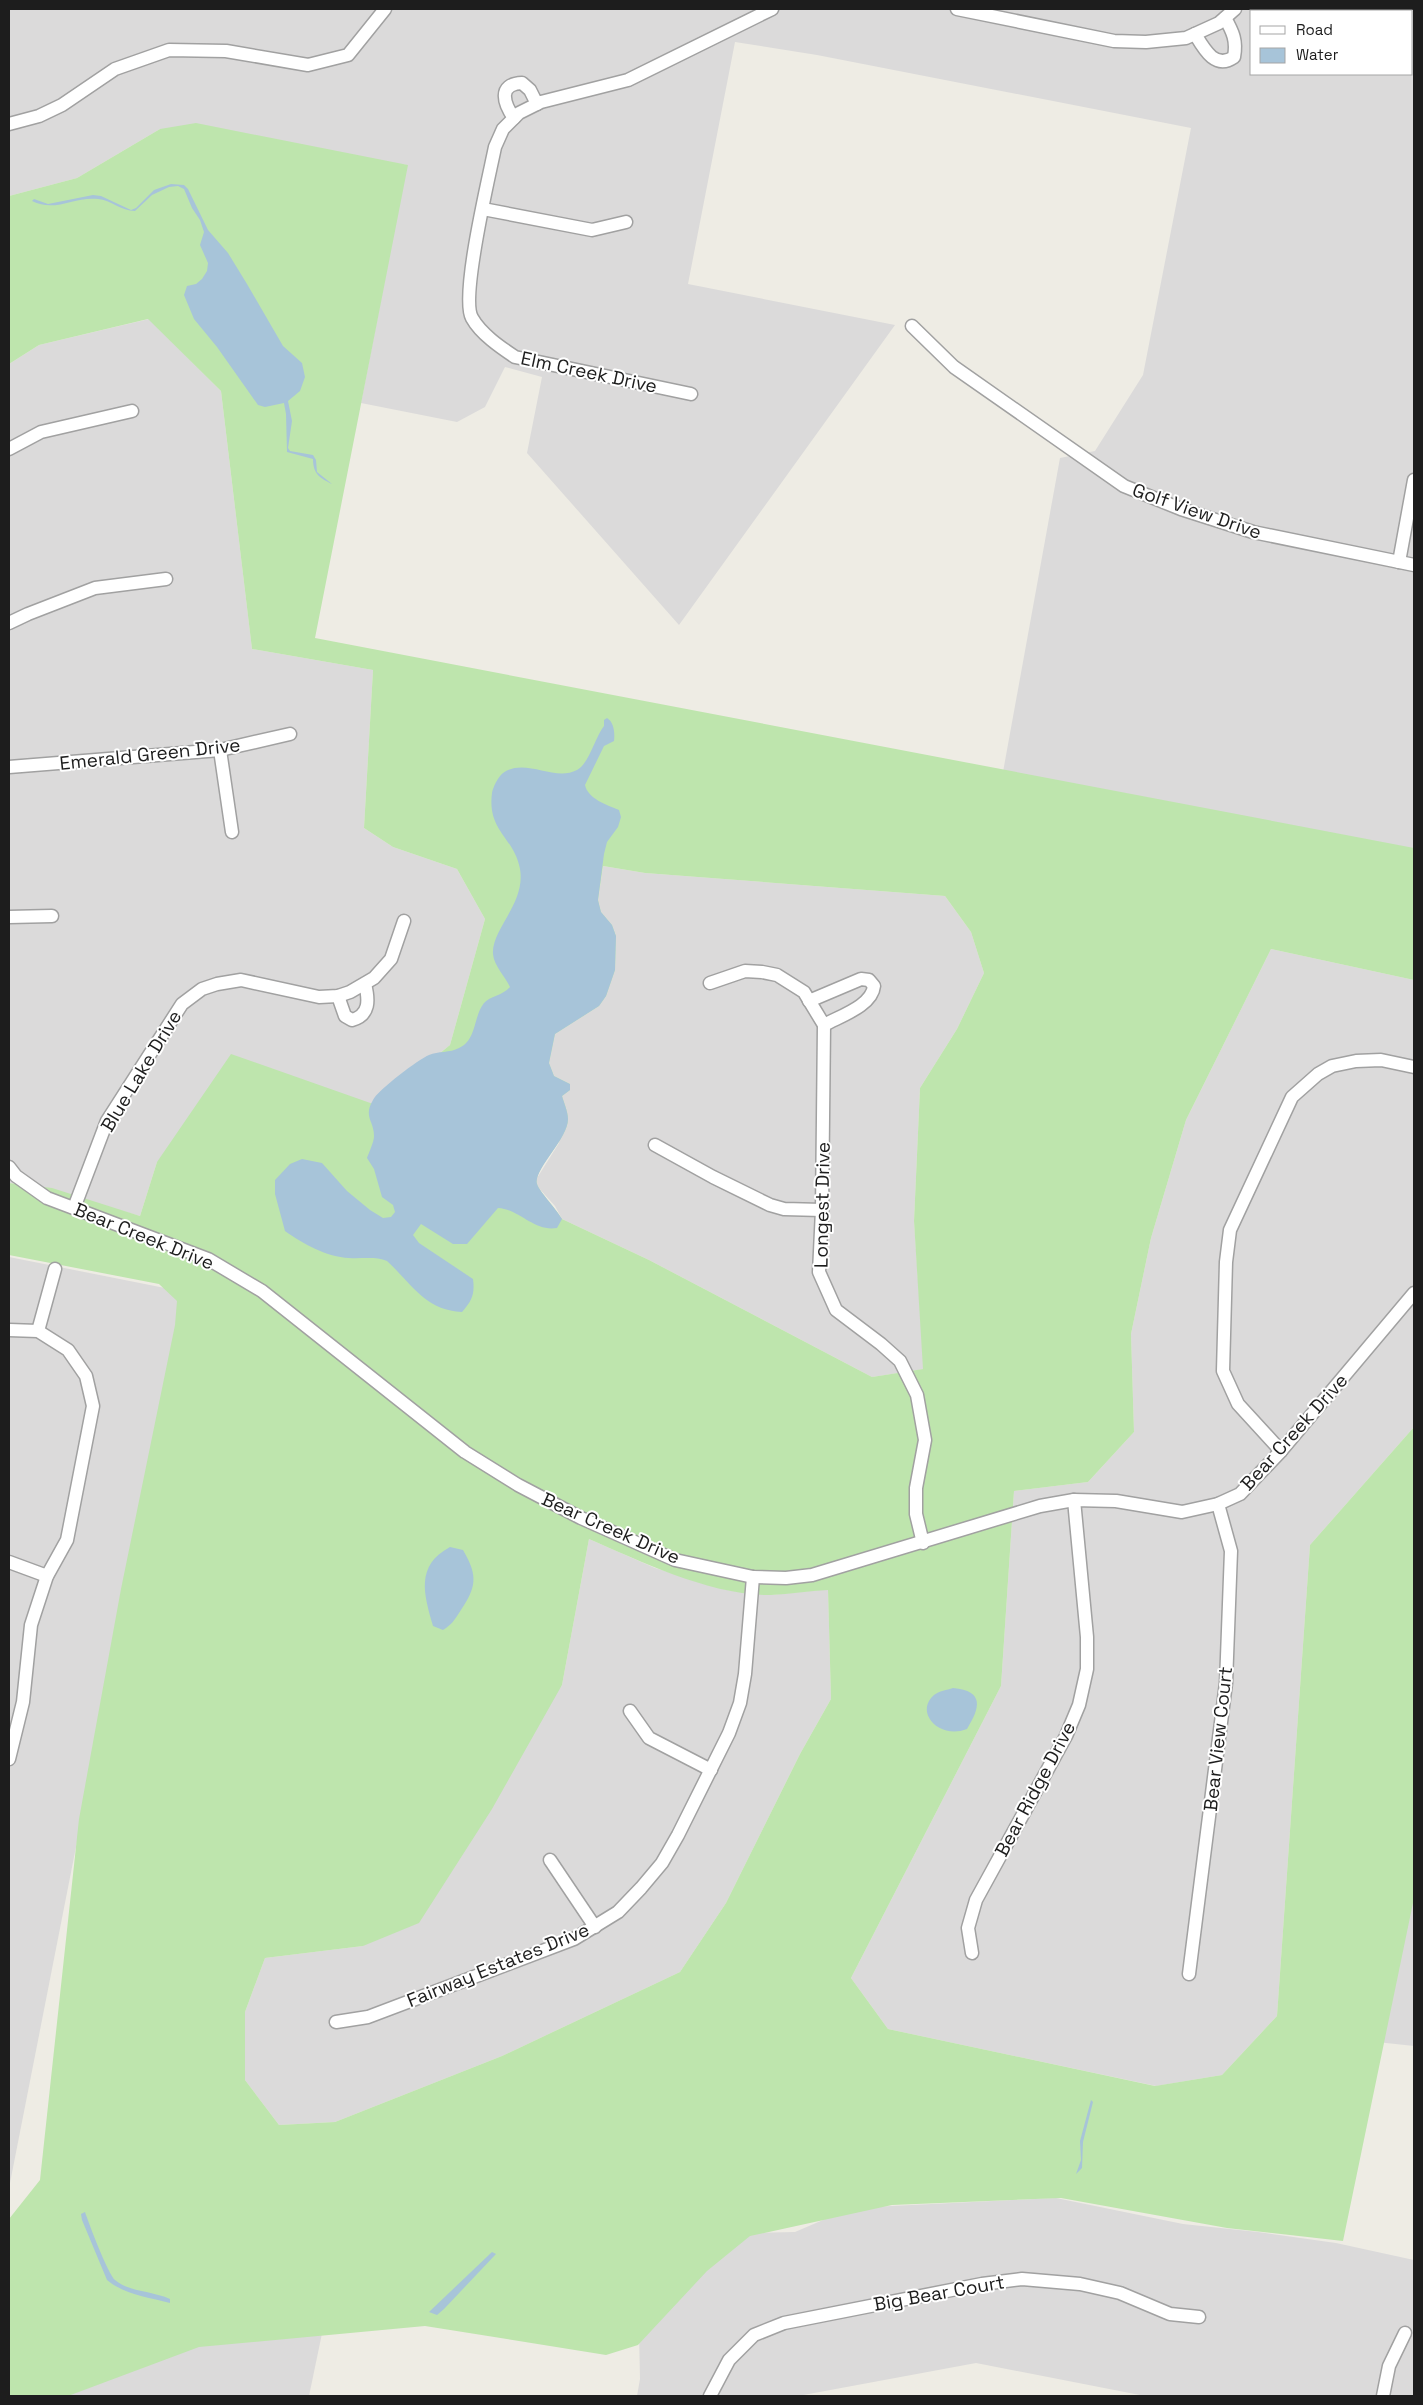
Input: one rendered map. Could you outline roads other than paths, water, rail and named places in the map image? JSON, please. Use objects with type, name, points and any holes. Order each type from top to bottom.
[{"type":"street","points":[[9,124],[39,116],[62,105],[115,69],[169,50],[226,50],[308,64],[348,55],[384,9]]},
{"type":"street","name":"Elm Creek Drive","points":[[691,394],[515,357],[493,341],[471,318],[468,291],[495,147],[503,129],[514,118],[537,104],[628,80],[772,9]]},
{"type":"street","points":[[957,9],[1114,41],[1146,42],[1186,38],[1225,18],[1235,9]]},
{"type":"street","points":[[1195,34],[1210,56],[1218,62],[1226,62],[1234,57],[1236,44],[1233,31],[1225,18]]},
{"type":"street","points":[[514,118],[506,106],[504,98],[507,88],[513,83],[522,83],[530,90],[537,104]]},
{"type":"street","points":[[483,209],[592,230],[626,222]]},
{"type":"street","name":"Golf View Drive","points":[[912,326],[954,367],[1124,486],[1181,509],[1253,532],[1414,565]]},
{"type":"street","points":[[9,449],[42,432],[132,412]]},
{"type":"street","points":[[1399,562],[1414,480]]},
{"type":"street","points":[[9,624],[28,614],[94,588],[166,579]]},
{"type":"street","name":"Emerald Green Drive","points":[[9,767],[220,750],[290,734]]},
{"type":"street","points":[[220,750],[232,832]]},
{"type":"street","points":[[9,917],[52,916]]},
{"type":"street","name":"Blue Lake Drive","points":[[74,1208],[106,1121],[182,1004],[202,989],[216,984],[241,980],[319,997],[338,996],[374,978],[391,959],[404,921]]},
{"type":"street","points":[[710,983],[745,971],[777,975],[804,992],[824,1025],[863,1003],[873,992],[874,986],[869,980],[861,979],[810,1001]]},
{"type":"street","points":[[338,996],[345,1016],[352,1020],[360,1018],[366,1012],[369,997],[365,984]]},
{"type":"street","name":"Longest Drive","points":[[824,1025],[822,1210],[819,1272],[836,1310],[900,1361],[918,1395],[925,1440],[916,1488],[916,1514],[924,1543]]},
{"type":"street","points":[[1281,1451],[1238,1404],[1223,1370],[1226,1262],[1230,1230],[1292,1097],[1298,1091],[1318,1074],[1332,1066],[1356,1061],[1381,1060],[1414,1067]]},
{"type":"street","points":[[655,1145],[713,1177],[770,1205],[784,1210],[822,1210]]},
{"type":"street","name":"Bear Creek Drive","points":[[9,1166],[16,1176],[47,1198],[208,1258],[262,1291],[465,1452],[518,1485],[581,1518],[675,1560],[754,1577],[786,1578],[812,1576],[1040,1506],[1074,1500],[1116,1501],[1182,1512],[1218,1504],[1240,1494],[1281,1451],[1414,1293]]},
{"type":"street","points":[[38,1331],[55,1269]]},
{"type":"street","points":[[9,1330],[38,1331],[68,1350],[86,1376],[93,1406],[67,1540],[47,1576],[31,1625],[22,1702],[9,1759]]},
{"type":"street","name":"Bear Ridge Drive","points":[[972,1953],[968,1928],[976,1900],[1066,1736],[1079,1705],[1085,1678],[1087,1637],[1074,1500]]},
{"type":"street","name":"Bear View Court","points":[[1189,1974],[1226,1683],[1231,1551],[1218,1504]]},
{"type":"street","points":[[9,1562],[47,1576]]},
{"type":"street","name":"Fairway Estates Drive","points":[[336,2022],[368,2017],[574,1939],[618,1912],[662,1863],[729,1733],[740,1703],[745,1674],[754,1577]]},
{"type":"street","points":[[630,1711],[649,1738],[711,1770]]},
{"type":"street","points":[[550,1860],[595,1927]]},
{"type":"street","name":"Big Bear Court","points":[[710,2396],[729,2360],[754,2335],[784,2323],[982,2284],[1022,2279],[1080,2284],[1120,2293],[1170,2314],[1199,2317]]},
{"type":"street","points":[[1383,2396],[1389,2366],[1405,2333]]},
{"type":"water","points":[[171,184],[184,185],[188,189],[208,230],[228,253],[283,346],[302,363],[305,377],[300,391],[288,401],[292,421],[288,448],[290,451],[313,455],[316,460],[317,472],[332,484],[318,475],[314,468],[313,459],[287,452],[284,403],[265,407],[258,405],[217,347],[194,319],[184,295],[187,286],[196,284],[202,279],[207,271],[208,263],[200,245],[204,232],[184,189],[178,186],[169,187],[152,195],[135,211],[130,211],[98,199],[57,205],[40,204],[32,201],[34,199],[48,204],[93,195],[101,196],[131,210],[136,208],[154,190]]},
{"type":"water","points":[[607,718],[614,728],[614,741],[604,746],[585,785],[594,798],[619,810],[621,817],[618,827],[607,842],[598,900],[601,912],[612,925],[616,936],[615,970],[606,996],[599,1006],[555,1034],[549,1063],[554,1076],[570,1084],[570,1090],[562,1096],[568,1119],[563,1136],[540,1171],[537,1184],[562,1219],[557,1228],[541,1227],[513,1212],[498,1208],[467,1244],[453,1244],[421,1224],[413,1235],[419,1243],[473,1279],[473,1293],[462,1312],[438,1307],[420,1295],[387,1261],[332,1255],[307,1245],[285,1231],[275,1194],[275,1180],[290,1164],[302,1159],[322,1163],[347,1191],[370,1210],[383,1218],[391,1217],[395,1212],[393,1205],[382,1197],[374,1169],[367,1158],[374,1138],[369,1115],[373,1100],[390,1082],[424,1058],[433,1054],[455,1050],[465,1044],[472,1034],[484,1003],[510,987],[498,967],[493,954],[497,935],[514,905],[518,893],[520,869],[517,858],[493,816],[492,793],[495,785],[503,773],[521,767],[559,773],[577,770],[585,762],[604,726],[604,720]]},
{"type":"water","points":[[450,1547],[463,1550],[472,1568],[473,1582],[465,1604],[452,1623],[443,1630],[433,1626],[425,1592],[425,1582],[431,1563]]},
{"type":"water","points":[[953,1688],[971,1693],[977,1702],[977,1708],[967,1729],[947,1731],[939,1728],[933,1722],[928,1716],[927,1709],[934,1695]]},
{"type":"water","points":[[1091,2100],[1093,2102],[1083,2142],[1082,2168],[1076,2174],[1081,2160],[1080,2141]]},
{"type":"water","points":[[85,2212],[103,2259],[115,2280],[127,2287],[170,2299],[170,2303],[129,2292],[107,2280],[82,2220],[81,2214]]},
{"type":"water","points":[[492,2252],[496,2254],[444,2309],[437,2315],[429,2312]]}]
